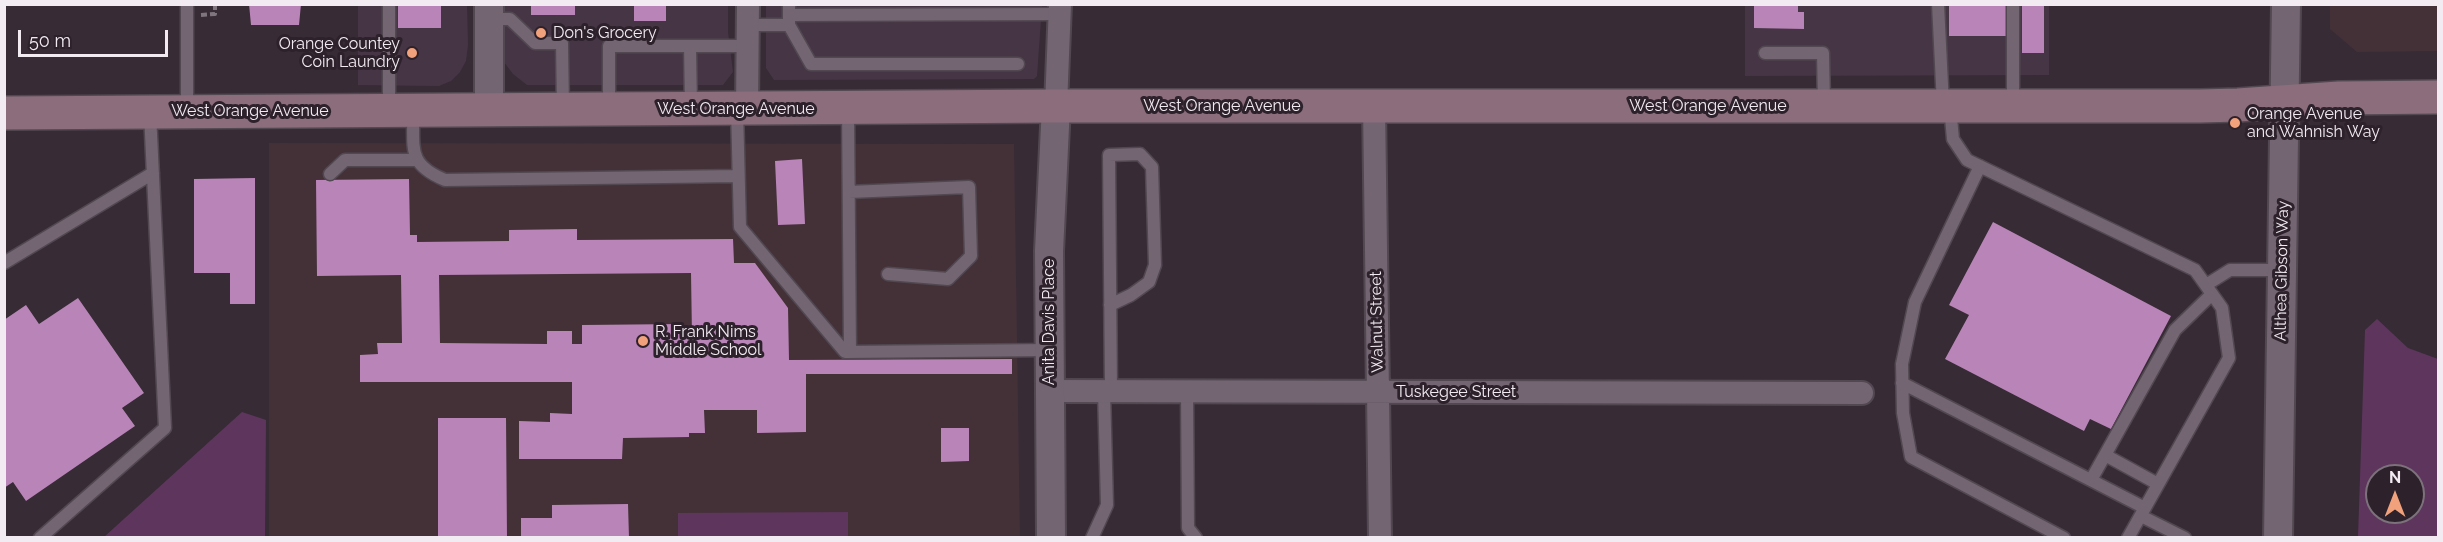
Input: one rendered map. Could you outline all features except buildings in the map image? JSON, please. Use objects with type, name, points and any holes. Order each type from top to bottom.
[{"type":"main road","name":"West Orange Avenue","points":[[4,112],[1056,106],[2228,105],[2339,98],[2439,97]]},
{"type":"street","name":"Althea Gibson Way","points":[[2278,537],[2286,4]]},
{"type":"street","points":[[1056,106],[1060,9]]},
{"type":"street","points":[[489,12],[489,110]]},
{"type":"street","points":[[742,109],[748,25]]},
{"type":"street","name":"Anita Davis Place","points":[[1051,537],[1049,251],[1056,106]]},
{"type":"street","name":"Walnut Street","points":[[1374,106],[1380,537]]},
{"type":"street","name":"Tuskegee Street","points":[[1049,391],[1862,393]]},
{"type":"lane","points":[[187,4],[187,112]]},
{"type":"lane","points":[[389,4],[401,111],[414,152],[419,165],[445,180],[738,176]]},
{"type":"lane","points":[[1938,4],[1946,106],[1953,139],[1967,160],[2195,270],[2222,309],[2229,358],[2128,537]]},
{"type":"lane","points":[[2013,4],[2013,106]]},
{"type":"lane","points":[[609,110],[609,46],[690,46],[748,25],[789,15],[1060,9]]},
{"type":"lane","points":[[489,12],[510,19],[535,43],[562,43],[563,110]]},
{"type":"lane","points":[[789,15],[811,64],[1018,64]]},
{"type":"lane","points":[[690,46],[691,109]]},
{"type":"lane","points":[[1765,53],[1823,53],[1824,106]]},
{"type":"lane","points":[[848,108],[850,352]]},
{"type":"lane","points":[[742,109],[738,176],[740,227],[845,352],[1049,350]]},
{"type":"lane","points":[[40,537],[165,428],[150,112]]},
{"type":"lane","points":[[1092,537],[1107,505],[1110,305],[1109,155],[1140,154],[1152,167],[1155,266],[1149,282],[1131,295],[1110,305]]},
{"type":"lane","points":[[330,174],[345,160],[417,160]]},
{"type":"lane","points":[[1980,166],[1914,302],[1902,364],[1903,413],[1911,457],[2064,537]]},
{"type":"lane","points":[[4,263],[153,174]]},
{"type":"lane","points":[[849,192],[969,187],[970,256],[948,279],[888,274]]},
{"type":"lane","points":[[2091,480],[2175,330],[2209,290],[2230,270],[2282,270]]},
{"type":"lane","points":[[1902,383],[2091,480],[2184,537]]},
{"type":"lane","points":[[1187,392],[1188,528],[1196,537]]},
{"type":"lane","points":[[2105,455],[2158,484]]},
{"type":"shaded area","name":"Orange Countey Coin Laundry","points":[[358,5],[467,5],[468,45],[466,61],[460,72],[451,81],[439,86],[358,85]]},
{"type":"shaded area","points":[[505,5],[728,5],[728,32],[733,72],[723,85],[527,85],[513,74],[504,62]]},
{"type":"shaded area","points":[[766,5],[1042,5],[1037,76],[1034,79],[774,80],[766,68]]},
{"type":"shaded area","points":[[1745,5],[2049,5],[2049,75],[1745,76]]},
{"type":"shaded area","points":[[2330,5],[2438,5],[2438,51],[2357,52],[2330,29]]},
{"type":"shaded area","name":"R. Frank Nims Middle School","points":[[269,143],[1014,144],[1020,537],[269,537]]},
{"type":"shaded area","points":[[2377,319],[2408,348],[2438,359],[2438,537],[2358,537],[2365,330]]},
{"type":"shaded area","points":[[242,412],[266,420],[265,537],[104,537]]},
{"type":"shaded area","points":[[848,512],[848,537],[678,537],[678,513]]},
{"type":"place","name":"Don's Grocery","points":[[541,33]]},
{"type":"place","name":"Orange Countey Coin Laundry","points":[[412,53]]},
{"type":"place","name":"Orange Avenue and Wahnish Way","points":[[2235,123]]},
{"type":"place","name":"R. Frank Nims Middle School","points":[[643,341]]}]
